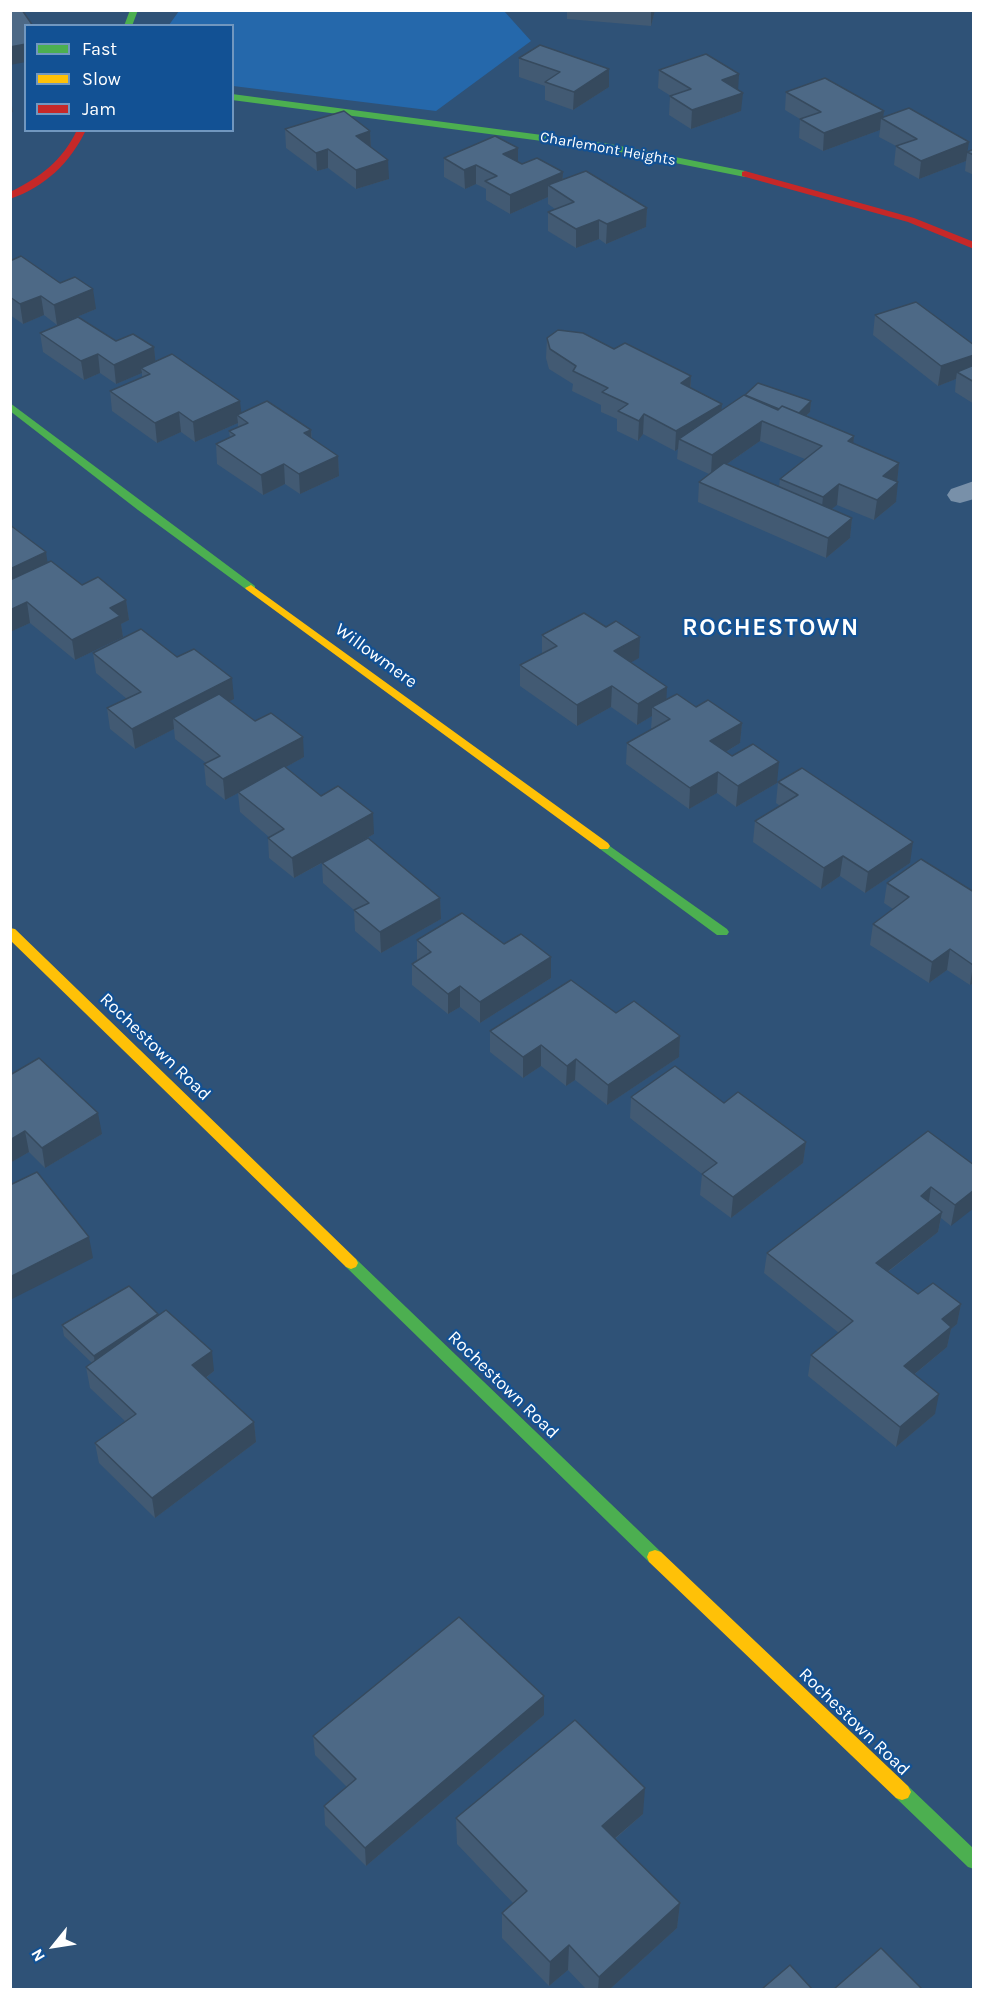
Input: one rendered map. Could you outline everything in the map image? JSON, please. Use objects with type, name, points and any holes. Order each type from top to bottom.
[{"type":"street","name":"Charlemont Heights","points":[[234,97],[610,147],[769,181],[911,220],[974,246]]},
{"type":"street","points":[[10,196],[48,178],[73,153],[81,132]]},
{"type":"street","name":"Willowmere","points":[[10,405],[149,512],[722,932]]},
{"type":"street","name":"Rochestown Road","points":[[10,933],[575,1480],[974,1861]]},
{"type":"shaded area","points":[[179,11],[504,11],[531,41],[436,111],[234,86],[234,24],[170,24]]},
{"type":"building","points":[[10,10],[22,10],[32,24],[24,24],[24,44],[10,47]]},
{"type":"building","points":[[540,45],[609,69],[574,92],[545,82],[560,72],[519,58]]},
{"type":"building","points":[[706,54],[739,74],[722,80],[743,93],[692,110],[670,96],[691,89],[659,70]]},
{"type":"building","points":[[825,78],[884,111],[824,133],[800,119],[821,112],[786,92]]},
{"type":"building","points":[[909,108],[969,142],[921,161],[896,146],[917,139],[881,118]]},
{"type":"building","points":[[344,111],[370,131],[356,136],[388,160],[356,170],[328,149],[316,153],[285,129]]},
{"type":"building","points":[[495,136],[518,148],[503,154],[522,164],[537,158],[563,172],[510,195],[485,181],[497,176],[476,165],[464,170],[444,158]]},
{"type":"building","points":[[586,171],[647,208],[607,224],[599,220],[576,229],[548,212],[574,202],[548,185]]},
{"type":"building","points":[[21,256],[60,283],[75,277],[93,289],[54,305],[41,296],[20,304],[10,297],[10,261]]},
{"type":"building","points":[[916,302],[974,345],[974,355],[941,366],[875,315]]},
{"type":"building","points":[[78,317],[116,341],[133,334],[154,347],[114,365],[98,354],[81,361],[40,333]]},
{"type":"building","points":[[558,330],[583,333],[614,349],[625,343],[691,376],[681,383],[722,404],[676,431],[644,414],[639,421],[618,411],[628,404],[602,392],[608,388],[573,371],[576,366],[550,349],[547,338]]},
{"type":"building","points":[[172,354],[240,401],[193,422],[179,412],[155,423],[110,391],[150,374],[141,368]]},
{"type":"building","points":[[974,365],[974,382],[957,372]]},
{"type":"building","points":[[758,383],[811,401],[799,413],[782,406],[779,409],[745,395]]},
{"type":"building","points":[[744,395],[778,410],[782,406],[854,436],[848,441],[899,463],[883,476],[898,482],[877,500],[839,484],[823,497],[780,479],[822,446],[762,421],[712,455],[679,439]]},
{"type":"building","points":[[267,401],[311,430],[304,433],[338,456],[299,474],[284,464],[261,475],[216,444],[235,435],[229,431],[248,423],[237,415]]},
{"type":"building","points":[[724,463],[852,518],[828,538],[699,482]]},
{"type":"building","points":[[10,525],[46,552],[10,569]]},
{"type":"building","points":[[51,561],[82,585],[98,577],[126,600],[110,608],[120,616],[72,640],[27,602],[10,610],[10,580]]},
{"type":"building","points":[[584,613],[606,627],[616,621],[640,637],[614,651],[667,687],[638,704],[612,686],[577,705],[520,665],[557,646],[542,635]]},
{"type":"building","points":[[141,629],[177,657],[194,649],[232,678],[132,729],[107,708],[141,692],[93,653]]},
{"type":"building","points":[[219,694],[255,721],[271,713],[303,737],[223,779],[204,764],[220,756],[173,718]]},
{"type":"building","points":[[677,694],[696,707],[708,700],[742,723],[710,741],[732,756],[753,744],[779,762],[738,786],[718,772],[690,788],[627,743],[670,719],[652,707]]},
{"type":"building","points":[[284,766],[321,796],[338,786],[373,813],[292,858],[268,838],[284,829],[238,792]]},
{"type":"building","points":[[802,768],[913,842],[868,872],[843,856],[824,868],[755,821],[798,795],[778,782]]},
{"type":"building","points":[[368,838],[440,898],[380,932],[354,910],[369,903],[322,863]]},
{"type":"building","points":[[921,859],[974,892],[973,965],[950,949],[932,962],[873,924],[909,897],[887,883]]},
{"type":"building","points":[[462,913],[504,944],[521,934],[551,957],[480,1002],[460,986],[448,994],[412,964],[431,952],[417,940]]},
{"type":"building","points":[[571,980],[616,1013],[634,1001],[680,1036],[608,1085],[576,1059],[567,1066],[541,1045],[523,1057],[490,1031]]},
{"type":"building","points":[[39,1058],[98,1113],[42,1148],[25,1131],[10,1140],[10,1075]]},
{"type":"building","points":[[675,1066],[724,1103],[738,1092],[806,1142],[733,1197],[702,1174],[717,1163],[631,1097]]},
{"type":"building","points":[[928,1131],[974,1165],[974,1190],[955,1205],[931,1187],[921,1196],[942,1212],[876,1263],[918,1294],[933,1283],[961,1304],[942,1319],[951,1327],[904,1366],[939,1394],[900,1427],[811,1355],[853,1321],[767,1253]]},
{"type":"building","points":[[37,1172],[89,1237],[10,1277],[10,1185]]},
{"type":"building","points":[[129,1286],[158,1314],[94,1356],[62,1325]]},
{"type":"building","points":[[166,1310],[212,1351],[192,1365],[254,1422],[152,1498],[95,1443],[136,1414],[86,1367]]},
{"type":"building","points":[[459,1617],[544,1696],[365,1848],[324,1806],[356,1779],[313,1736]]},
{"type":"building","points":[[575,1720],[645,1788],[602,1826],[680,1903],[599,1977],[569,1945],[550,1962],[502,1913],[527,1891],[456,1818]]},
{"type":"building","points":[[881,1948],[922,1989],[834,1989]]},
{"type":"building","points":[[790,1965],[812,1989],[762,1989]]},
{"type":"traffic: fast","points":[[129,24],[134,10]]},
{"type":"traffic: fast","points":[[234,97],[610,147],[745,174]]},
{"type":"traffic: fast","points":[[10,406],[142,508],[251,588]]},
{"type":"traffic: fast","points":[[604,846],[722,932]]},
{"type":"traffic: fast","points":[[351,1263],[655,1557]]},
{"type":"traffic: fast","points":[[902,1792],[974,1861]]},
{"type":"traffic: slow","points":[[251,588],[604,846]]},
{"type":"traffic: slow","points":[[10,932],[351,1263]]},
{"type":"traffic: slow","points":[[655,1557],[902,1792]]},
{"type":"traffic: jam","points":[[10,196],[34,184],[61,163],[69,154],[81,132]]},
{"type":"traffic: jam","points":[[745,174],[911,220],[974,246]]},
{"type":"district","name":"ROCHESTOWN","points":[[771,628]]}]
